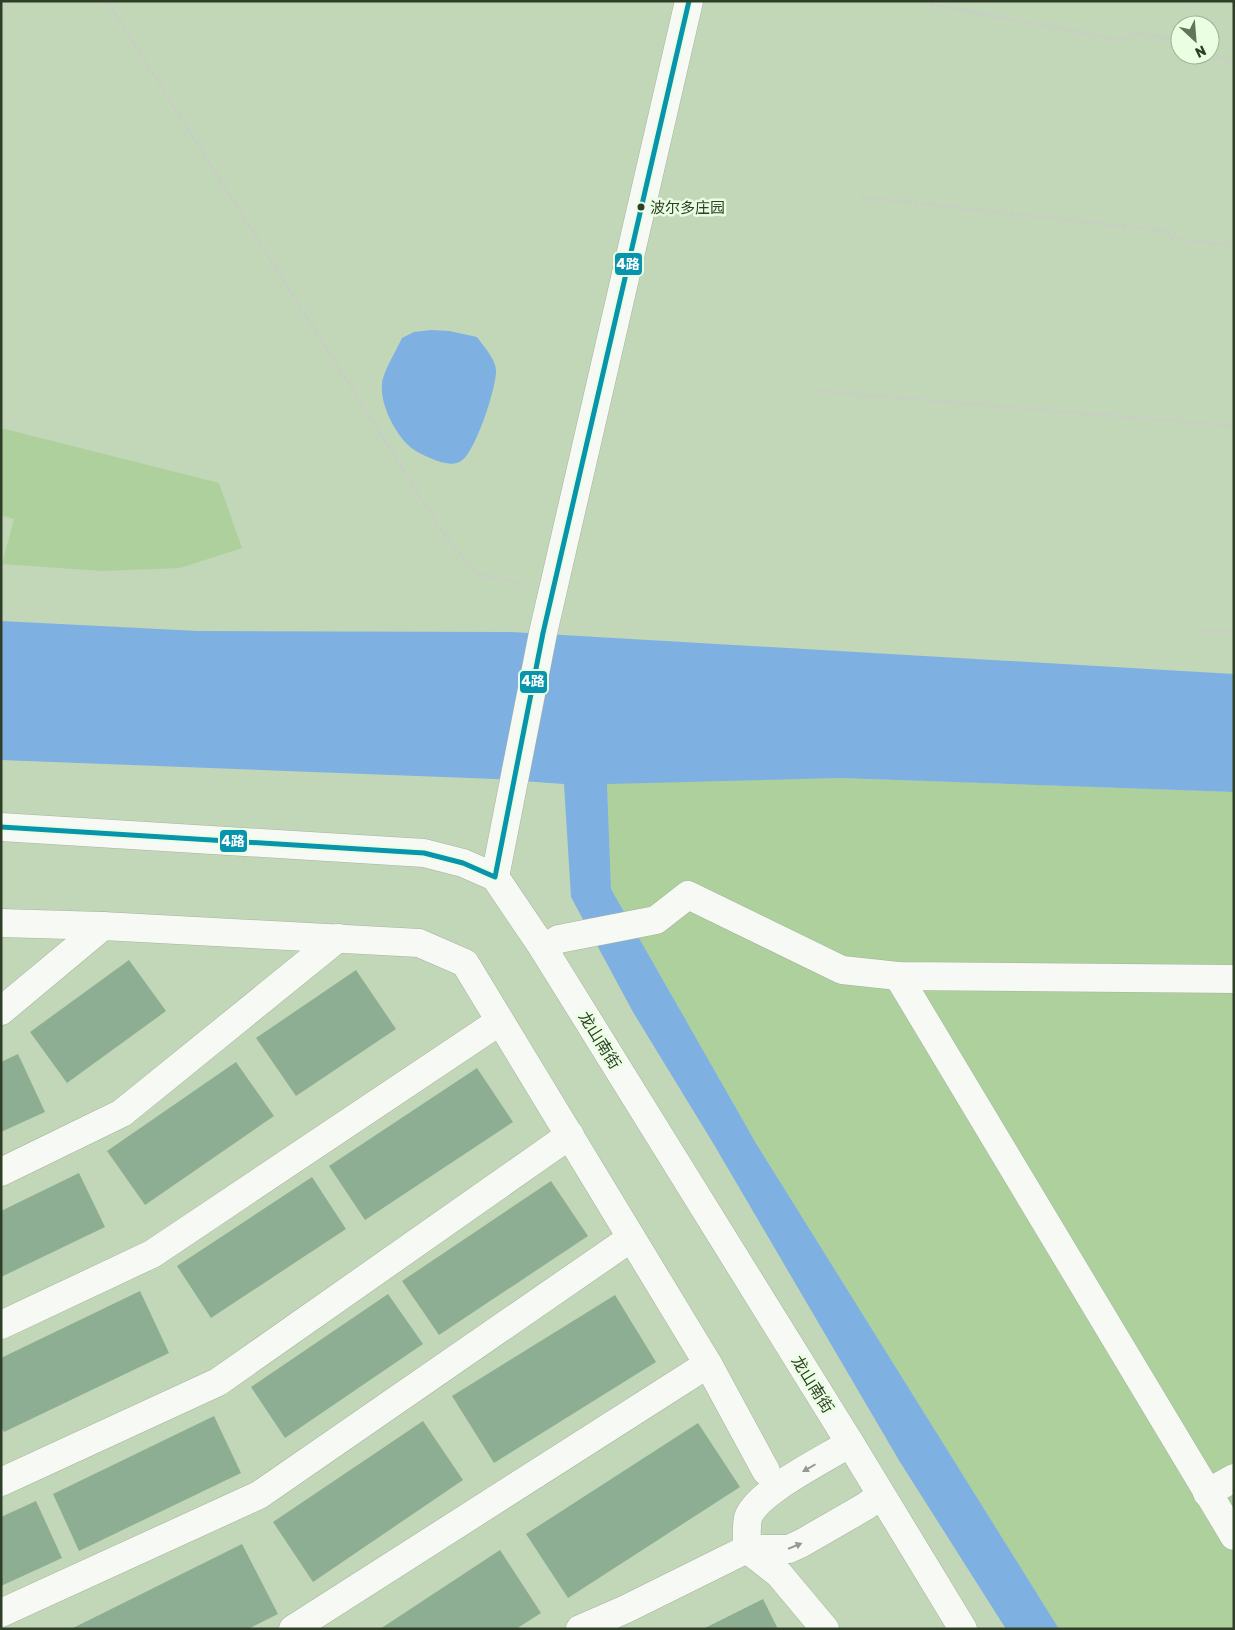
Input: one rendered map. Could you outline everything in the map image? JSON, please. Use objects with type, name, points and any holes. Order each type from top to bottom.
[{"type":"street","points":[[1,827],[78,830],[424,853],[463,863],[495,877],[543,634],[689,1]]},
{"type":"street","name":"龙山南街","points":[[495,877],[543,948],[963,1629]]},
{"type":"street","points":[[543,948],[559,939],[656,920],[688,895],[842,970],[898,976],[1234,979]]},
{"type":"street","points":[[1,923],[102,926],[418,943],[465,963],[708,1364],[766,1471]]},
{"type":"street","points":[[1,1011],[102,926]]},
{"type":"street","points":[[1,1172],[122,1113],[338,938]]},
{"type":"street","points":[[898,976],[1234,1536]]},
{"type":"street","points":[[1,1325],[152,1254],[500,1021]]},
{"type":"street","points":[[1,1482],[218,1382],[570,1135]]},
{"type":"street","points":[[1,1613],[259,1495],[631,1238]]},
{"type":"street","points":[[293,1629],[708,1364]]},
{"type":"street","points":[[747,1549],[748,1518],[759,1502],[778,1487],[850,1443]]},
{"type":"street","points":[[1207,1493],[1234,1478]]},
{"type":"street","points":[[580,1629],[626,1609],[747,1549],[789,1549],[866,1506],[881,1495]]},
{"type":"street","points":[[747,1549],[779,1574],[825,1629]]},
{"type":"path","points":[[107,1],[445,536],[477,574],[522,583],[554,585]]},
{"type":"path","points":[[930,4],[1120,40],[1134,33],[1170,39]]},
{"type":"path","points":[[1220,58],[1234,63]]},
{"type":"path","points":[[861,197],[1168,231],[1171,238],[1234,246]]},
{"type":"path","points":[[817,391],[1234,426]]},
{"type":"path","points":[[1199,631],[1234,632]]},
{"type":"green space","points":[[1,428],[219,483],[242,548],[180,568],[102,571],[2,564],[14,519],[1,515]]},
{"type":"green space","points":[[840,778],[1234,792],[1234,1629],[1059,1629],[757,1145],[611,889],[607,783]]},
{"type":"water","points":[[431,330],[449,331],[477,337],[491,357],[496,370],[489,404],[473,446],[467,456],[455,463],[438,461],[419,453],[409,446],[392,423],[383,399],[383,379],[402,338],[414,332]]},
{"type":"water","points":[[1,621],[198,631],[511,632],[1234,674],[1234,792],[840,778],[607,784],[611,889],[757,1145],[1059,1629],[1006,1629],[900,1462],[713,1143],[633,1012],[571,897],[564,784],[496,779],[1,760]]},
{"type":"building","points":[[129,960],[166,1011],[67,1083],[30,1032]]},
{"type":"building","points":[[356,970],[396,1029],[296,1096],[256,1038]]},
{"type":"building","points":[[18,1054],[45,1112],[1,1132],[1,1062]]},
{"type":"building","points":[[236,1062],[274,1116],[145,1205],[107,1151]]},
{"type":"building","points":[[477,1068],[513,1122],[365,1220],[329,1166]]},
{"type":"building","points":[[79,1173],[105,1227],[1,1277],[1,1211]]},
{"type":"building","points":[[312,1177],[346,1229],[211,1318],[177,1266]]},
{"type":"building","points":[[551,1181],[588,1236],[439,1335],[402,1281]]},
{"type":"building","points":[[140,1291],[169,1353],[4,1432],[1,1427],[1,1358]]},
{"type":"building","points":[[388,1294],[423,1344],[285,1438],[251,1387]]},
{"type":"building","points":[[615,1295],[656,1362],[494,1463],[452,1396]]},
{"type":"building","points":[[214,1416],[241,1473],[79,1551],[53,1494]]},
{"type":"building","points":[[423,1421],[463,1480],[313,1582],[273,1522]]},
{"type":"building","points":[[698,1423],[740,1487],[568,1598],[526,1534]]},
{"type":"building","points":[[36,1501],[62,1558],[1,1586],[1,1517]]},
{"type":"building","points":[[242,1544],[278,1614],[248,1629],[71,1629]]},
{"type":"building","points":[[500,1550],[541,1613],[516,1629],[380,1629]]},
{"type":"building","points":[[763,1599],[778,1629],[703,1629]]},
{"type":"transit line","name":"4路","points":[[1,827],[424,853],[463,863],[495,877],[543,633],[689,1]]},
{"type":"place","name":"波尔多庄园","points":[[641,207]]}]
